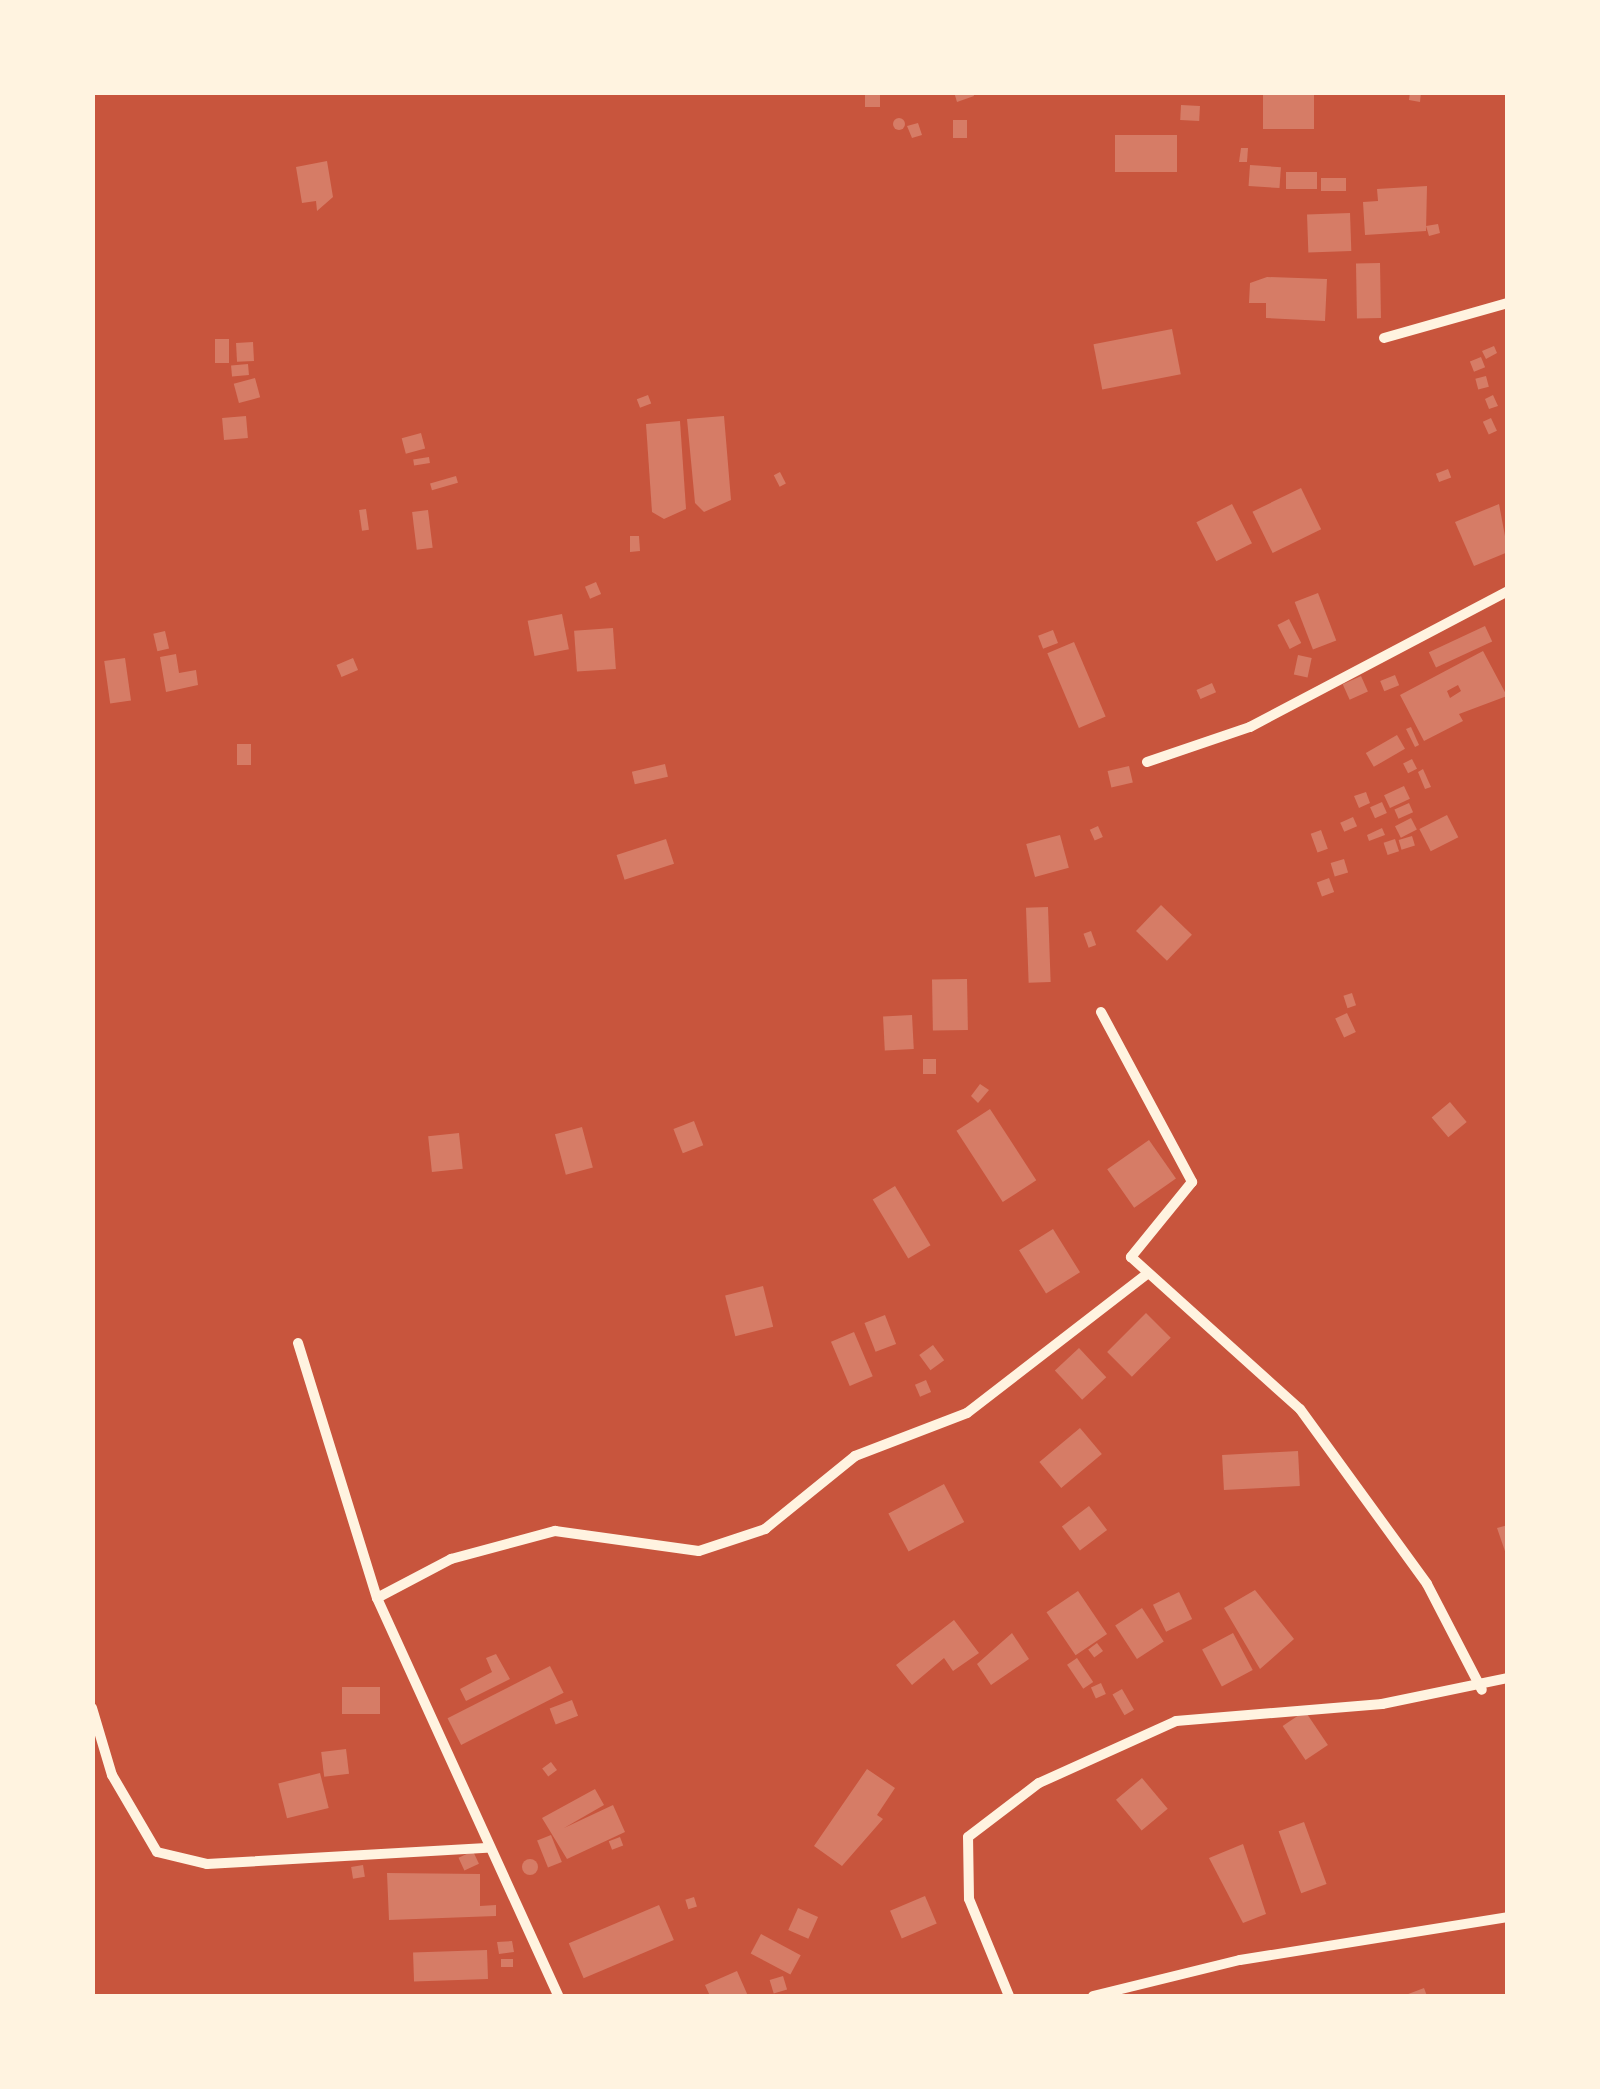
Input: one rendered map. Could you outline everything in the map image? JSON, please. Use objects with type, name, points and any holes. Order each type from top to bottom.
[{"type":"street","points":[[1384,338],[1508,303]]},
{"type":"street","points":[[1147,762],[1250,727],[1508,590]]},
{"type":"street","points":[[1101,1012],[1192,1182],[1176,1210],[1139,1240],[1131,1256],[1263,1372],[1356,1478],[1427,1584],[1482,1690]]},
{"type":"street","points":[[377,1598],[451,1558],[556,1530],[699,1552],[765,1529],[855,1456],[968,1413],[1147,1274]]},
{"type":"street","points":[[298,1344],[377,1598],[558,1996]]},
{"type":"street","points":[[1009,1996],[969,1899],[968,1838],[1038,1783],[1176,1720],[1482,1690],[1508,1678]]},
{"type":"street","points":[[92,1708],[129,1814],[157,1852],[207,1864],[488,1848]]},
{"type":"street","points":[[1093,1996],[1240,1960],[1508,1918]]},
{"type":"building","points":[[865,92],[880,92],[880,107],[865,107]]},
{"type":"building","points":[[954,92],[973,92],[974,96],[957,102]]},
{"type":"building","points":[[1263,92],[1314,92],[1314,129],[1263,129]]},
{"type":"building","points":[[1410,92],[1421,92],[1420,102],[1409,100]]},
{"type":"building","points":[[1181,105],[1200,106],[1199,121],[1180,120]]},
{"type":"building","points":[[899,118],[905,124],[899,130],[893,124]]},
{"type":"building","points":[[953,120],[967,120],[967,138],[953,138]]},
{"type":"building","points":[[918,123],[922,135],[912,138],[907,126]]},
{"type":"building","points":[[1115,135],[1177,135],[1177,172],[1115,172]]},
{"type":"building","points":[[1241,148],[1248,148],[1247,162],[1239,162]]},
{"type":"building","points":[[327,161],[333,197],[317,211],[316,201],[302,203],[296,167]]},
{"type":"building","points":[[1250,165],[1281,167],[1279,188],[1249,186]]},
{"type":"building","points":[[1286,172],[1317,172],[1317,189],[1286,189]]},
{"type":"building","points":[[1321,178],[1346,178],[1346,191],[1321,191]]},
{"type":"building","points":[[1427,186],[1426,231],[1365,235],[1363,202],[1378,201],[1377,189]]},
{"type":"building","points":[[1350,213],[1351,251],[1308,252],[1307,215]]},
{"type":"building","points":[[1438,224],[1440,233],[1429,236],[1426,226]]},
{"type":"building","points":[[1356,263],[1380,263],[1381,318],[1357,318]]},
{"type":"building","points":[[1267,277],[1327,279],[1325,321],[1266,318],[1266,303],[1249,303],[1250,283]]},
{"type":"building","points":[[1172,329],[1181,374],[1102,389],[1093,344]]},
{"type":"building","points":[[215,339],[229,339],[229,363],[215,363]]},
{"type":"building","points":[[253,342],[254,361],[237,362],[236,343]]},
{"type":"building","points":[[1494,346],[1497,353],[1486,359],[1482,351]]},
{"type":"building","points":[[1481,357],[1485,367],[1474,372],[1470,361]]},
{"type":"building","points":[[248,364],[249,375],[232,376],[231,365]]},
{"type":"building","points":[[1486,376],[1489,387],[1478,389],[1475,379]]},
{"type":"building","points":[[255,378],[260,397],[239,403],[234,384]]},
{"type":"building","points":[[648,395],[651,403],[640,408],[637,399]]},
{"type":"building","points":[[1493,395],[1498,406],[1489,409],[1485,399]]},
{"type":"building","points":[[246,416],[248,438],[224,440],[222,418]]},
{"type":"building","points":[[724,416],[731,500],[704,512],[695,503],[687,419]]},
{"type":"building","points":[[1491,418],[1497,431],[1489,434],[1483,422]]},
{"type":"building","points":[[680,421],[686,509],[664,519],[652,512],[646,424]]},
{"type":"building","points":[[421,433],[425,448],[406,454],[402,438]]},
{"type":"building","points":[[429,457],[430,463],[414,465],[413,460]]},
{"type":"building","points":[[1448,469],[1451,477],[1439,482],[1436,474]]},
{"type":"building","points":[[780,472],[786,484],[780,487],[774,475]]},
{"type":"building","points":[[456,476],[458,483],[432,490],[430,483]]},
{"type":"building","points":[[1301,488],[1321,529],[1273,553],[1252,512]]},
{"type":"building","points":[[1232,504],[1252,543],[1216,561],[1196,522]]},
{"type":"building","points":[[1499,504],[1508,552],[1474,566],[1455,522]]},
{"type":"building","points":[[366,509],[369,530],[362,531],[359,510]]},
{"type":"building","points":[[428,510],[433,548],[417,550],[412,512]]},
{"type":"building","points":[[630,536],[639,536],[640,551],[630,552]]},
{"type":"building","points":[[596,582],[601,594],[590,599],[585,587]]},
{"type":"building","points":[[1318,593],[1336,641],[1313,650],[1295,602]]},
{"type":"building","points":[[562,614],[569,649],[535,656],[528,621]]},
{"type":"building","points":[[1289,619],[1301,643],[1290,649],[1277,625]]},
{"type":"building","points":[[1485,626],[1492,641],[1436,668],[1429,652]]},
{"type":"building","points":[[613,628],[616,669],[577,672],[574,631]]},
{"type":"building","points":[[1053,630],[1058,643],[1043,649],[1038,636]]},
{"type":"building","points":[[165,631],[169,649],[157,651],[153,634]]},
{"type":"building","points":[[1074,642],[1106,717],[1079,728],[1047,653]]},
{"type":"building","points":[[1483,651],[1507,696],[1459,714],[1463,721],[1424,741],[1400,695]],"holes":[[[1458,685],[1461,691],[1450,698],[1447,691]]]},
{"type":"building","points":[[176,654],[179,673],[196,670],[198,685],[166,692],[160,657]]},
{"type":"building","points":[[1298,655],[1312,658],[1308,677],[1294,675]]},
{"type":"building","points":[[125,658],[131,701],[110,704],[104,661]]},
{"type":"building","points":[[353,658],[358,670],[342,677],[336,665]]},
{"type":"building","points":[[1395,675],[1399,685],[1384,691],[1380,681]]},
{"type":"building","points":[[1361,676],[1368,692],[1350,700],[1343,684]]},
{"type":"building","points":[[1212,683],[1216,692],[1201,699],[1196,690]]},
{"type":"building","points":[[1411,727],[1419,745],[1415,747],[1406,729]]},
{"type":"building","points":[[1397,735],[1405,749],[1374,767],[1366,753]]},
{"type":"building","points":[[237,744],[251,744],[251,765],[237,765]]},
{"type":"building","points":[[1412,759],[1417,769],[1408,773],[1403,764]]},
{"type":"building","points":[[665,764],[668,777],[635,784],[632,772]]},
{"type":"building","points":[[1129,766],[1133,783],[1111,788],[1108,771]]},
{"type":"building","points":[[1423,769],[1431,787],[1425,789],[1418,772]]},
{"type":"building","points":[[1404,786],[1410,799],[1390,808],[1384,795]]},
{"type":"building","points":[[1366,792],[1370,803],[1359,808],[1354,796]]},
{"type":"building","points":[[1382,802],[1387,813],[1375,818],[1370,807]]},
{"type":"building","points":[[1409,803],[1413,812],[1398,819],[1394,810]]},
{"type":"building","points":[[1447,815],[1458,837],[1431,851],[1419,829]]},
{"type":"building","points":[[1353,817],[1357,826],[1344,832],[1340,823]]},
{"type":"building","points":[[1411,818],[1417,830],[1401,838],[1395,826]]},
{"type":"building","points":[[1098,826],[1103,837],[1095,841],[1090,830]]},
{"type":"building","points":[[1382,828],[1385,835],[1369,841],[1367,835]]},
{"type":"building","points":[[1321,830],[1328,849],[1318,853],[1311,834]]},
{"type":"building","points":[[1060,835],[1069,868],[1035,877],[1026,844]]},
{"type":"building","points":[[1412,836],[1415,846],[1402,850],[1399,840]]},
{"type":"building","points":[[666,839],[674,864],[625,880],[617,855]]},
{"type":"building","points":[[1395,839],[1399,851],[1388,855],[1384,843]]},
{"type":"building","points":[[1344,859],[1348,872],[1335,876],[1331,863]]},
{"type":"building","points":[[1329,878],[1334,892],[1322,897],[1317,882]]},
{"type":"building","points":[[1161,905],[1192,935],[1167,961],[1136,931]]},
{"type":"building","points":[[1048,907],[1051,982],[1029,983],[1026,908]]},
{"type":"building","points":[[1091,931],[1096,945],[1089,948],[1083,934]]},
{"type":"building","points":[[967,979],[968,1030],[933,1031],[932,980]]},
{"type":"building","points":[[1352,993],[1356,1005],[1347,1008],[1343,996]]},
{"type":"building","points":[[1347,1013],[1356,1032],[1344,1038],[1335,1018]]},
{"type":"building","points":[[912,1015],[914,1049],[885,1050],[883,1017]]},
{"type":"building","points":[[923,1059],[936,1059],[936,1074],[923,1074]]},
{"type":"building","points":[[980,1084],[989,1090],[978,1103],[971,1096]]},
{"type":"building","points":[[1450,1102],[1467,1122],[1448,1137],[1432,1117]]},
{"type":"building","points":[[990,1109],[1036,1180],[1003,1202],[956,1131]]},
{"type":"building","points":[[694,1121],[703,1145],[683,1153],[673,1129]]},
{"type":"building","points":[[582,1127],[593,1168],[566,1175],[555,1134]]},
{"type":"building","points":[[459,1133],[463,1169],[432,1172],[428,1136]]},
{"type":"building","points":[[1149,1140],[1176,1179],[1134,1208],[1107,1169]]},
{"type":"building","points":[[895,1186],[931,1245],[908,1259],[873,1199]]},
{"type":"building","points":[[1053,1229],[1080,1272],[1046,1293],[1019,1250]]},
{"type":"building","points":[[763,1286],[773,1327],[735,1336],[725,1295]]},
{"type":"building","points":[[1146,1313],[1171,1338],[1132,1377],[1107,1352]]},
{"type":"building","points":[[885,1315],[896,1344],[876,1352],[864,1323]]},
{"type":"building","points":[[854,1332],[873,1376],[850,1386],[831,1342]]},
{"type":"building","points":[[933,1345],[944,1360],[930,1370],[919,1355]]},
{"type":"building","points":[[1079,1348],[1106,1377],[1082,1400],[1055,1371]]},
{"type":"building","points":[[926,1380],[931,1392],[920,1397],[915,1385]]},
{"type":"building","points":[[1080,1428],[1102,1454],[1061,1488],[1039,1462]]},
{"type":"building","points":[[1298,1451],[1300,1486],[1224,1490],[1222,1455]]},
{"type":"building","points":[[944,1484],[964,1522],[909,1552],[888,1514]]},
{"type":"building","points":[[1089,1506],[1107,1530],[1080,1550],[1062,1526]]},
{"type":"building","points":[[1508,1525],[1508,1557],[1507,1557],[1497,1528]]},
{"type":"building","points":[[1255,1590],[1294,1639],[1260,1669],[1224,1608]]},
{"type":"building","points":[[1078,1591],[1107,1634],[1076,1655],[1046,1612]]},
{"type":"building","points":[[1179,1592],[1192,1619],[1166,1632],[1153,1605]]},
{"type":"building","points":[[1142,1608],[1164,1642],[1137,1659],[1115,1625]]},
{"type":"building","points":[[954,1620],[979,1653],[953,1671],[944,1658],[912,1685],[896,1665]]},
{"type":"building","points":[[1012,1633],[1029,1659],[991,1685],[977,1664]]},
{"type":"building","points":[[1233,1633],[1253,1670],[1222,1687],[1202,1649]]},
{"type":"building","points":[[1097,1643],[1103,1651],[1094,1658],[1088,1650]]},
{"type":"building","points":[[496,1654],[510,1679],[466,1701],[460,1689],[492,1672],[486,1658]]},
{"type":"building","points":[[1077,1658],[1093,1682],[1083,1689],[1067,1665]]},
{"type":"building","points":[[550,1666],[564,1693],[461,1745],[448,1718]]},
{"type":"building","points":[[1101,1683],[1106,1694],[1096,1698],[1091,1687]]},
{"type":"building","points":[[342,1687],[380,1687],[380,1714],[342,1714]]},
{"type":"building","points":[[1122,1689],[1134,1710],[1124,1715],[1112,1694]]},
{"type":"building","points":[[572,1700],[578,1716],[556,1724],[550,1709]]},
{"type":"building","points":[[1305,1711],[1328,1745],[1306,1760],[1283,1726]]},
{"type":"building","points":[[346,1749],[349,1774],[324,1777],[321,1752]]},
{"type":"building","points":[[551,1762],[557,1770],[548,1777],[542,1769]]},
{"type":"building","points":[[867,1769],[895,1788],[877,1815],[883,1819],[842,1866],[814,1846]]},
{"type":"building","points":[[320,1773],[329,1808],[287,1818],[278,1783]]},
{"type":"building","points":[[1142,1778],[1168,1809],[1142,1830],[1116,1800]]},
{"type":"building","points":[[595,1789],[604,1805],[564,1828],[613,1805],[625,1832],[567,1859],[542,1818]]},
{"type":"building","points":[[1304,1822],[1327,1884],[1301,1893],[1279,1831]]},
{"type":"building","points":[[551,1835],[562,1862],[548,1868],[537,1841]]},
{"type":"building","points":[[620,1837],[623,1845],[612,1850],[609,1841]]},
{"type":"building","points":[[1243,1844],[1266,1914],[1243,1923],[1209,1858]]},
{"type":"building","points":[[473,1851],[479,1864],[464,1870],[458,1858]]},
{"type":"building","points":[[530,1859],[538,1867],[530,1875],[522,1867]]},
{"type":"building","points":[[363,1865],[365,1877],[353,1879],[351,1867]]},
{"type":"building","points":[[387,1873],[480,1874],[480,1906],[496,1905],[496,1916],[389,1920]]},
{"type":"building","points":[[925,1896],[937,1924],[902,1938],[890,1911]]},
{"type":"building","points":[[694,1897],[697,1907],[688,1909],[685,1900]]},
{"type":"building","points":[[659,1905],[674,1940],[584,1978],[569,1943]]},
{"type":"building","points":[[798,1908],[818,1917],[808,1939],[788,1930]]},
{"type":"building","points":[[761,1934],[801,1955],[790,1975],[751,1953]]},
{"type":"building","points":[[512,1941],[514,1952],[499,1954],[497,1942]]},
{"type":"building","points":[[487,1950],[488,1979],[414,1982],[413,1953]]},
{"type":"building","points":[[501,1959],[513,1959],[513,1967],[501,1967]]},
{"type":"building","points":[[737,1971],[748,1996],[710,1996],[705,1985]]},
{"type":"building","points":[[783,1976],[787,1989],[774,1993],[770,1980]]},
{"type":"building","points":[[1424,1988],[1427,1996],[1403,1996]]}]
